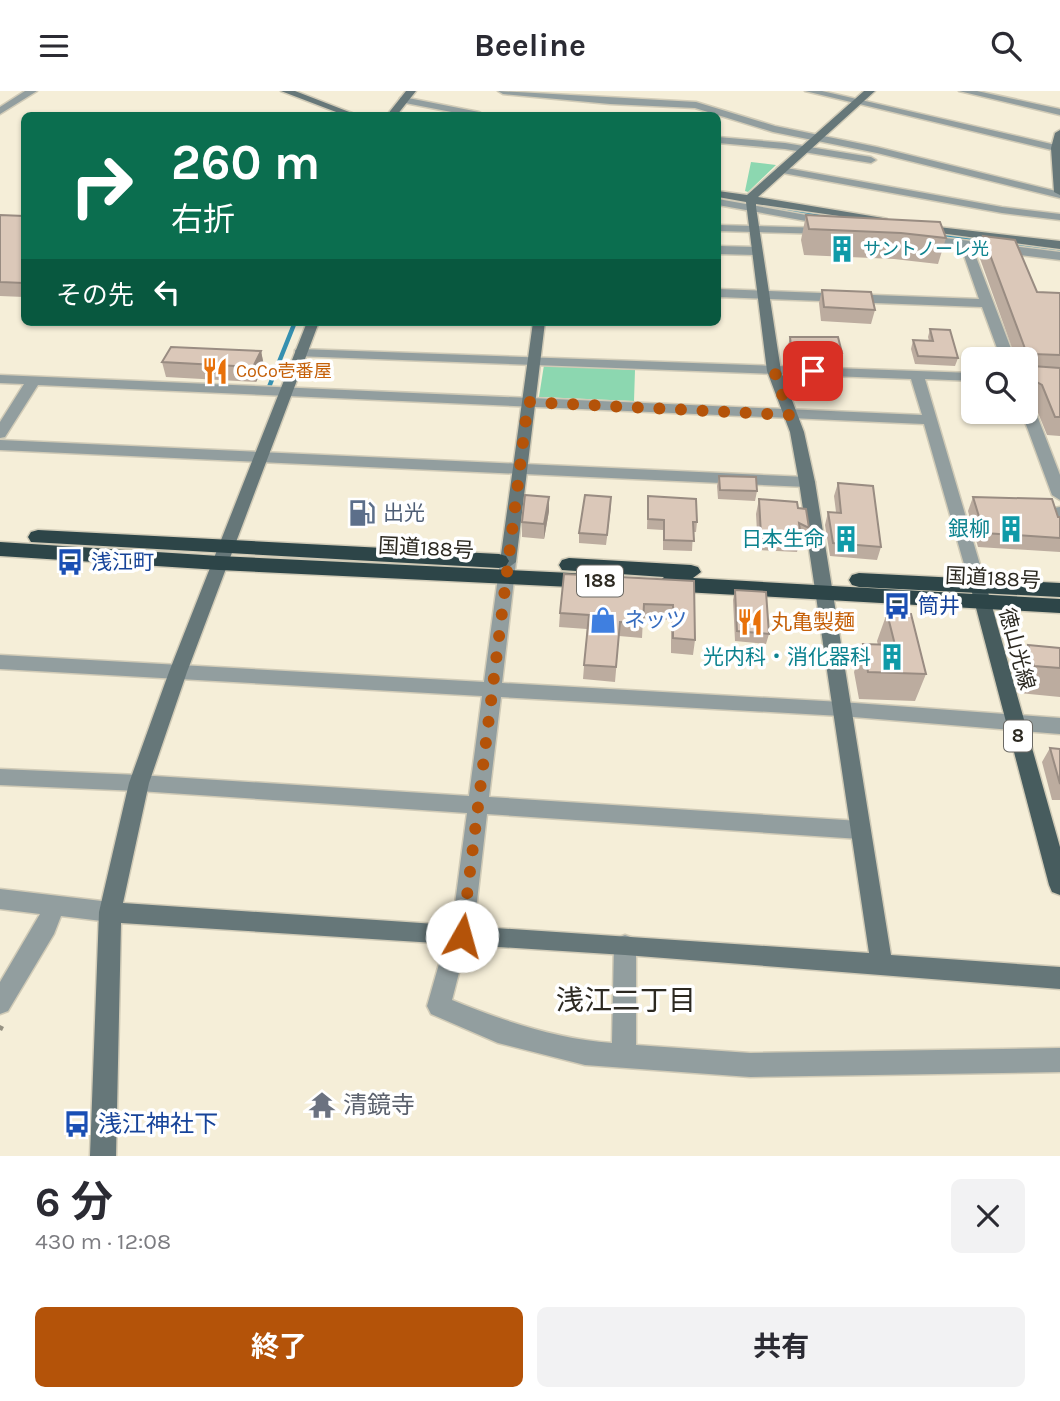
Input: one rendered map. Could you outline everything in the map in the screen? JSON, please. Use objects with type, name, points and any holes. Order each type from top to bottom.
[{"type":"highway","name":"国道188号","points":[[0,536],[223,554],[979,594],[1060,606]]},
{"type":"highway","name":"国道188号","points":[[0,549],[223,554]]},
{"type":"highway","name":"国道188号","points":[[979,594],[1060,590]]},
{"type":"main road","name":"徳山光線","points":[[979,594],[1060,885]]},
{"type":"street","points":[[0,111],[32,91]]},
{"type":"street","points":[[285,91],[301,93],[345,112]]},
{"type":"street","points":[[394,112],[411,91]]},
{"type":"street","points":[[503,91],[610,101],[696,105],[718,112]]},
{"type":"street","points":[[655,112],[662,91]]},
{"type":"street","points":[[810,91],[1058,148]]},
{"type":"street","points":[[870,91],[753,194],[750,203],[774,370],[797,432],[807,482],[882,966]]},
{"type":"street","points":[[964,91],[1060,112]]},
{"type":"street","points":[[403,100],[464,112]]},
{"type":"street","points":[[721,113],[773,129],[877,150],[981,178]]},
{"type":"street","points":[[721,140],[804,149],[1060,194],[1060,133]]},
{"type":"street","points":[[781,170],[1002,210],[1060,217]]},
{"type":"street","points":[[721,195],[888,233],[876,233]]},
{"type":"street","points":[[721,202],[750,203],[896,224]]},
{"type":"street","points":[[721,227],[841,232]]},
{"type":"street","points":[[1060,245],[911,232],[966,246],[1060,256]]},
{"type":"street","points":[[966,246],[1003,347]]},
{"type":"street","points":[[721,250],[756,251]]},
{"type":"street","points":[[721,293],[986,303]]},
{"type":"street","points":[[103,1156],[110,912],[139,783],[259,456],[311,326]]},
{"type":"street","points":[[538,326],[462,936],[454,950],[439,1006],[498,1031],[585,1053],[750,1065],[1060,1060]]},
{"type":"street","points":[[300,353],[961,377]]},
{"type":"street","points":[[917,375],[929,420],[961,503],[979,594]]},
{"type":"street","points":[[0,379],[929,420]]},
{"type":"street","points":[[0,434],[34,380]]},
{"type":"street","points":[[1033,424],[1060,495]]},
{"type":"street","points":[[0,445],[807,482]]},
{"type":"street","points":[[0,662],[841,709],[1060,726]]},
{"type":"street","points":[[0,777],[139,783],[860,830]]},
{"type":"street","points":[[0,899],[110,912],[159,913],[462,936],[625,945],[1060,978]]},
{"type":"street","points":[[0,1003],[46,927],[53,906]]},
{"type":"street","points":[[624,1056],[625,945]]},
{"type":"green space","points":[[751,162],[776,165],[748,192],[745,191]]},
{"type":"green space","points":[[544,365],[635,370],[634,401],[539,397]]},
{"type":"building","points":[[0,215],[21,216],[21,283],[0,282]]},
{"type":"building","points":[[806,215],[940,222],[946,238],[809,229]]},
{"type":"building","points":[[983,236],[1015,240],[1037,292],[1060,293],[1060,355],[1038,354],[1038,347],[1024,347]]},
{"type":"building","points":[[822,290],[871,292],[875,310],[824,307]]},
{"type":"building","points":[[930,329],[950,330],[958,358],[918,356],[913,340],[933,341]]},
{"type":"building","points":[[790,337],[838,337],[842,353],[792,354]]},
{"type":"building","points":[[171,347],[261,351],[253,367],[162,362]]},
{"type":"building","points":[[1038,366],[1060,368],[1060,417],[1055,417],[1042,385],[1038,383]]},
{"type":"building","points":[[793,368],[826,369],[828,378],[794,376]]},
{"type":"building","points":[[719,476],[756,477],[757,491],[720,490]]},
{"type":"building","points":[[838,483],[873,486],[881,547],[833,543],[828,512],[841,513]]},
{"type":"building","points":[[525,495],[549,497],[544,524],[522,522]]},
{"type":"building","points":[[585,495],[611,497],[607,535],[579,533]]},
{"type":"building","points":[[648,496],[696,499],[694,541],[664,540],[664,520],[648,519]]},
{"type":"building","points":[[973,497],[1052,499],[1060,517],[1060,538],[984,533]]},
{"type":"building","points":[[759,499],[797,502],[798,508],[806,509],[809,528],[799,523],[801,538],[761,535]]},
{"type":"building","points":[[564,574],[694,581],[695,640],[673,638],[673,605],[644,604],[643,623],[620,622],[616,667],[584,665],[589,615],[560,613]]},
{"type":"building","points":[[735,590],[766,592],[769,634],[737,631]]},
{"type":"building","points":[[887,613],[911,614],[926,674],[868,672],[863,644],[895,645]]},
{"type":"building","points":[[1028,645],[1060,648],[1060,668],[1034,666]]},
{"type":"building","points":[[1050,748],[1060,749],[1060,784]]},
{"type":"waterway","points":[[721,199],[735,201]]},
{"type":"waterway","points":[[765,207],[825,217]]},
{"type":"waterway","points":[[938,235],[987,242]]},
{"type":"waterway","points":[[1011,245],[1060,250]]},
{"type":"waterway","points":[[269,387],[293,326]]},
{"type":"place","name":"サントノーレ光","points":[[842,249]]},
{"type":"place","name":"CoCo壱番屋","points":[[215,371]]},
{"type":"place","name":"出光","points":[[362,513]]},
{"type":"place","name":"銀柳","points":[[1011,529]]},
{"type":"place","name":"日本生命","points":[[846,539]]},
{"type":"place","name":"浅江町","points":[[70,562]]},
{"type":"place","name":"筒井","points":[[897,606]]},
{"type":"place","name":"ネッツ","points":[[603,620]]},
{"type":"place","name":"丸亀製麺","points":[[750,622]]},
{"type":"place","name":"光内科・消化器科","points":[[892,657]]},
{"type":"place","name":"清鏡寺","points":[[322,1105]]},
{"type":"place","name":"浅江神社下","points":[[77,1124]]},
{"type":"district","name":"浅江二丁目","points":[[626,1000]]},
{"type":"route","points":[[462,936],[528,402],[789,415],[774,370],[813,371]]}]
